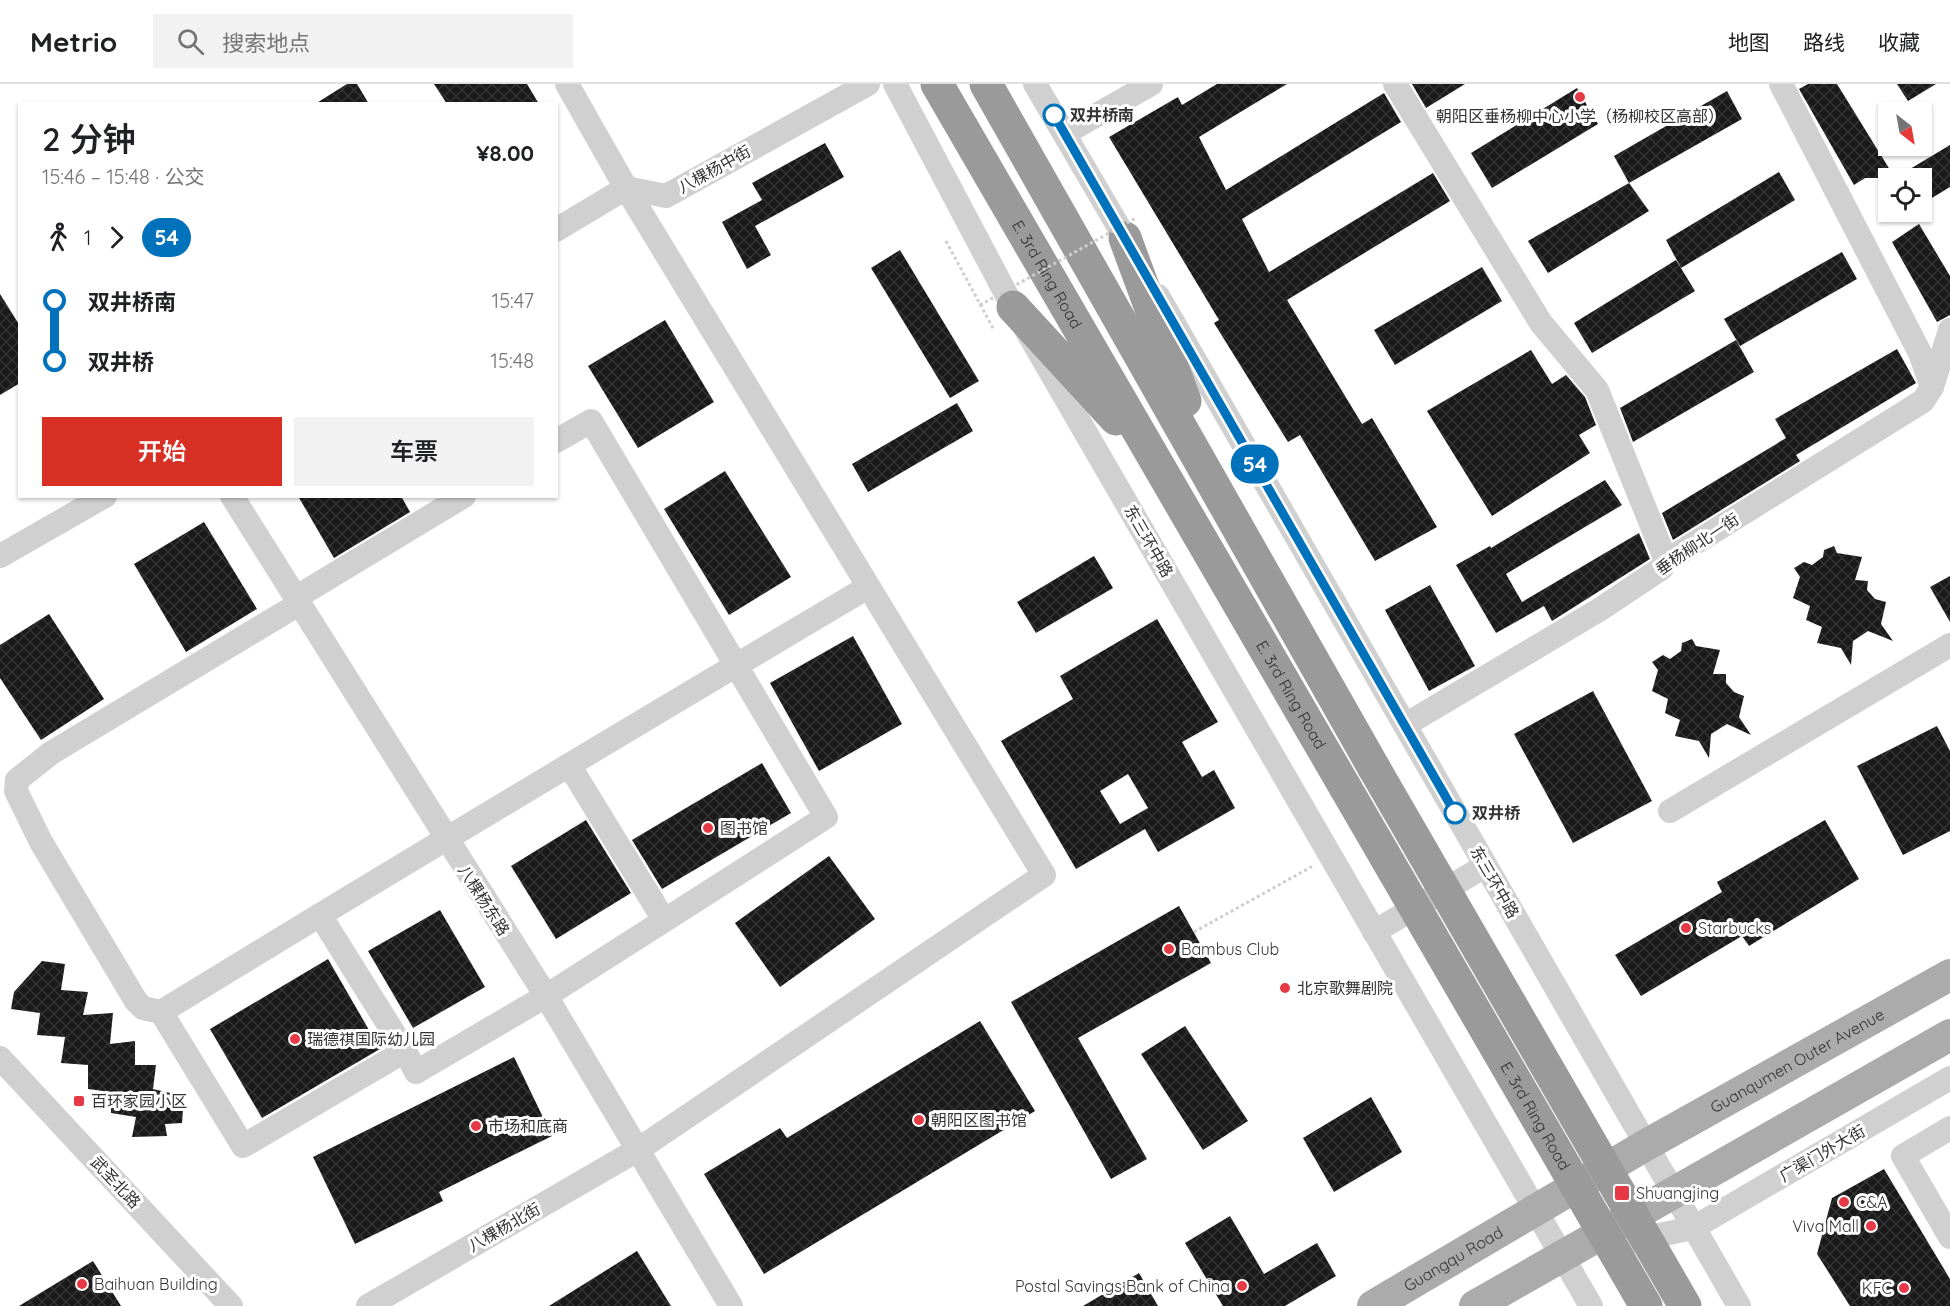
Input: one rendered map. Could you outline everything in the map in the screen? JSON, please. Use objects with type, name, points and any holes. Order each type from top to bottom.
[{"type":"highway","name":"E. 3rd Ring Road","points":[[938,84],[1646,1306]]},
{"type":"highway","name":"E. 3rd Ring Road","points":[[986,84],[1374,768],[1685,1306]]},
{"type":"highway","points":[[1130,228],[1217,490]]},
{"type":"highway","points":[[1004,319],[1158,464]]},
{"type":"main road","name":"Guanqumen Outer Avenue","points":[[1534,1211],[1950,975]]},
{"type":"main road","points":[[1475,1306],[1950,1035]]},
{"type":"main road","name":"Guangqu Road","points":[[1373,1306],[1534,1211]]},
{"type":"street","points":[[461,498],[51,753],[17,780],[16,791],[41,842],[136,1001],[143,1008],[161,1012],[445,838],[868,587],[626,188],[567,84]]},
{"type":"street","name":"八棵杨中街","points":[[626,188],[666,196],[868,84]]},
{"type":"street","name":"东三环中路","points":[[895,84],[1004,319],[1330,856],[1591,1306]]},
{"type":"street","name":"东三环中路","points":[[1035,84],[1065,133],[1130,228],[1405,725],[1739,1306]]},
{"type":"street","points":[[1065,133],[1151,84]]},
{"type":"street","points":[[1395,84],[1540,323],[1597,390],[1666,561]]},
{"type":"street","points":[[1781,84],[1920,353],[1932,387]]},
{"type":"street","points":[[558,229],[626,188]]},
{"type":"street","name":"垂杨柳北一街","points":[[1405,725],[1599,610],[1662,568],[1666,561],[1923,401],[1932,387],[1950,330]]},
{"type":"street","points":[[320,915],[416,1072],[546,996],[826,817],[591,421],[558,440]]},
{"type":"street","points":[[0,556],[102,498]]},
{"type":"street","name":"八棵杨东路","points":[[233,498],[546,996],[731,1306]]},
{"type":"street","name":"八棵杨北街","points":[[368,1306],[639,1149],[1044,875],[868,587]]},
{"type":"street","points":[[1670,812],[1950,645]]},
{"type":"street","points":[[569,765],[664,920]]},
{"type":"street","points":[[1374,932],[1485,866]]},
{"type":"street","points":[[161,1012],[243,1146],[405,1051]]},
{"type":"street","name":"武圣北路","points":[[0,1058],[231,1306]]},
{"type":"street","name":"广渠门外大街","points":[[1562,1256],[1693,1228],[1950,1078]]},
{"type":"street","points":[[1950,1128],[1903,1155],[1950,1237]]},
{"type":"path","points":[[980,305],[1130,228]]},
{"type":"path","points":[[946,241],[980,305],[1004,319]]},
{"type":"path","points":[[1194,932],[1330,856]]},
{"type":"building","points":[[347,84],[357,84],[368,102],[318,102]]},
{"type":"building","points":[[434,84],[527,84],[538,102],[446,102]]},
{"type":"building","points":[[1217,84],[1287,84],[1199,137],[1226,190],[1384,93],[1401,122],[1242,219],[1269,272],[1433,173],[1450,201],[1287,300],[1362,424],[1372,418],[1437,527],[1375,561],[1300,435],[1288,442],[1214,323],[1219,320],[1109,137],[1178,97],[1182,105]]},
{"type":"building","points":[[1412,84],[1465,84],[1426,108]]},
{"type":"building","points":[[1808,84],[1837,84],[1878,150],[1878,156],[1881,156],[1889,168],[1878,168],[1878,178],[1865,178],[1854,185],[1799,89]]},
{"type":"building","points":[[1897,84],[1936,84],[1908,101]]},
{"type":"building","points":[[1577,88],[1598,124],[1492,188],[1471,153]]},
{"type":"building","points":[[1727,91],[1742,119],[1629,183],[1614,156]]},
{"type":"building","points":[[825,143],[844,177],[755,226],[771,255],[747,269],[722,222],[762,200],[752,183]]},
{"type":"building","points":[[1950,145],[1950,187],[1932,198],[1932,168],[1912,168]]},
{"type":"building","points":[[1779,172],[1795,200],[1681,268],[1666,240]]},
{"type":"building","points":[[1629,183],[1649,211],[1548,273],[1528,241]]},
{"type":"building","points":[[1919,224],[1950,276],[1950,315],[1937,322],[1892,242]]},
{"type":"building","points":[[900,250],[979,381],[950,398],[871,268]]},
{"type":"building","points":[[1842,252],[1857,279],[1740,346],[1724,319]]},
{"type":"building","points":[[1676,260],[1695,291],[1592,353],[1574,323]]},
{"type":"building","points":[[1482,267],[1502,301],[1395,365],[1374,330]]},
{"type":"building","points":[[0,294],[18,323],[18,384],[0,395]]},
{"type":"building","points":[[665,320],[714,402],[638,448],[588,366]]},
{"type":"building","points":[[1736,340],[1754,372],[1633,442],[1620,408]]},
{"type":"building","points":[[1897,349],[1916,383],[1796,455],[1800,461],[1673,540],[1662,513],[1786,438],[1775,419]]},
{"type":"building","points":[[1531,350],[1552,384],[1566,375],[1585,397],[1596,425],[1579,435],[1590,453],[1492,516],[1427,411]]},
{"type":"building","points":[[957,403],[973,431],[868,492],[852,464]]},
{"type":"building","points":[[725,471],[791,577],[729,615],[664,509]]},
{"type":"building","points":[[1605,480],[1622,505],[1506,574],[1522,602],[1639,533],[1650,559],[1552,621],[1544,606],[1496,633],[1456,565],[1490,546],[1491,548]]},
{"type":"building","points":[[299,498],[402,498],[410,512],[334,558]]},
{"type":"building","points":[[204,522],[257,609],[186,652],[134,564]]},
{"type":"building","points":[[1834,546],[1837,553],[1862,557],[1855,580],[1868,581],[1867,590],[1875,599],[1886,602],[1881,624],[1893,641],[1868,631],[1853,641],[1851,665],[1841,648],[1817,643],[1822,627],[1806,620],[1810,606],[1793,598],[1800,577],[1794,568],[1804,562],[1812,565],[1823,557],[1824,550]]},
{"type":"building","points":[[1094,556],[1113,588],[1036,633],[1017,602]]},
{"type":"building","points":[[1950,576],[1950,622],[1930,587]]},
{"type":"building","points":[[1430,585],[1475,666],[1429,691],[1385,610]]},
{"type":"building","points":[[49,614],[104,699],[41,740],[0,678],[0,645]]},
{"type":"building","points":[[1157,619],[1218,722],[1182,742],[1202,777],[1214,770],[1235,808],[1158,852],[1145,829],[1076,869],[1001,741],[1073,699],[1060,676]],"holes":[[[1128,774],[1148,808],[1120,824],[1100,791]]]},
{"type":"building","points":[[853,636],[902,724],[819,771],[770,683]]},
{"type":"building","points":[[1692,639],[1696,646],[1720,650],[1713,674],[1726,674],[1726,683],[1734,692],[1744,696],[1739,717],[1751,735],[1727,724],[1711,734],[1709,758],[1699,741],[1675,736],[1680,720],[1665,713],[1668,699],[1652,691],[1658,670],[1652,662],[1663,655],[1670,659],[1681,651],[1682,643]]},
{"type":"building","points":[[1593,691],[1652,801],[1573,843],[1514,734]]},
{"type":"building","points":[[1937,726],[1950,751],[1950,831],[1903,855],[1857,766]]},
{"type":"building","name":"图书馆","points":[[762,763],[791,813],[662,889],[632,840]]},
{"type":"building","points":[[586,820],[631,893],[556,939],[511,866]]},
{"type":"building","points":[[1825,820],[1859,879],[1749,946],[1742,936],[1641,996],[1615,955],[1722,892],[1717,882]]},
{"type":"building","points":[[829,856],[875,919],[780,987],[735,923]]},
{"type":"building","points":[[1179,906],[1211,963],[1078,1038],[1147,1159],[1111,1179],[1011,1002]]},
{"type":"building","points":[[440,910],[485,987],[413,1028],[368,951]]},
{"type":"building","name":"瑞德祺国际幼儿园","points":[[328,959],[380,1049],[262,1118],[210,1029]]},
{"type":"building","points":[[42,961],[65,964],[61,990],[88,992],[83,1015],[113,1013],[110,1044],[135,1041],[135,1065],[156,1065],[153,1089],[184,1096],[182,1123],[165,1124],[167,1136],[132,1137],[136,1117],[111,1113],[111,1092],[88,1089],[88,1065],[61,1063],[65,1037],[37,1035],[40,1013],[11,1009],[14,992]]},
{"type":"building","name":"朝阳区图书馆","points":[[980,1021],[1035,1111],[764,1274],[704,1174],[780,1128],[787,1138]]},
{"type":"building","points":[[1185,1026],[1248,1121],[1203,1150],[1141,1054]]},
{"type":"building","points":[[514,1057],[552,1136],[439,1192],[443,1201],[355,1244],[313,1157]]},
{"type":"building","points":[[1371,1097],[1402,1152],[1334,1192],[1303,1138]]},
{"type":"building","name":"Viva Mall","points":[[1884,1169],[1950,1279],[1950,1306],[1850,1306],[1817,1254],[1832,1198]]},
{"type":"building","points":[[1230,1216],[1264,1274],[1317,1243],[1336,1276],[1285,1306],[1223,1306],[1185,1243]]},
{"type":"building","points":[[637,1251],[671,1306],[549,1306]]},
{"type":"building","name":"Baihuan Building","points":[[93,1261],[121,1306],[19,1306]]},
{"type":"building","points":[[1139,1273],[1158,1306],[1083,1306]]},
{"type":"bus line","name":"54","points":[[1054,115],[1455,813]]},
{"type":"place","name":"朝阳区垂杨柳中心小学（杨柳校区高部）","points":[[1580,97]]},
{"type":"place","name":"双井桥南","points":[[1054,115]]},
{"type":"place","name":"双井桥","points":[[1455,813]]},
{"type":"place","name":"图书馆","points":[[708,828]]},
{"type":"place","name":"Starbucks","points":[[1686,928]]},
{"type":"place","name":"Bambus Club","points":[[1169,949]]},
{"type":"place","name":"北京歌舞剧院","points":[[1285,988]]},
{"type":"place","name":"瑞德祺国际幼儿园","points":[[295,1039]]},
{"type":"place","name":"百环家园小区","points":[[79,1101]]},
{"type":"place","name":"朝阳区图书馆","points":[[919,1120]]},
{"type":"place","name":"市场和底商","points":[[476,1126]]},
{"type":"place","name":"Shuangjing","points":[[1622,1193]]},
{"type":"place","name":"C&A","points":[[1844,1202]]},
{"type":"place","name":"Viva Mall","points":[[1871,1226]]},
{"type":"place","name":"Baihuan Building","points":[[82,1284]]},
{"type":"place","name":"Postal Savings Bank of China","points":[[1242,1286]]},
{"type":"place","name":"KFC","points":[[1904,1288]]}]
